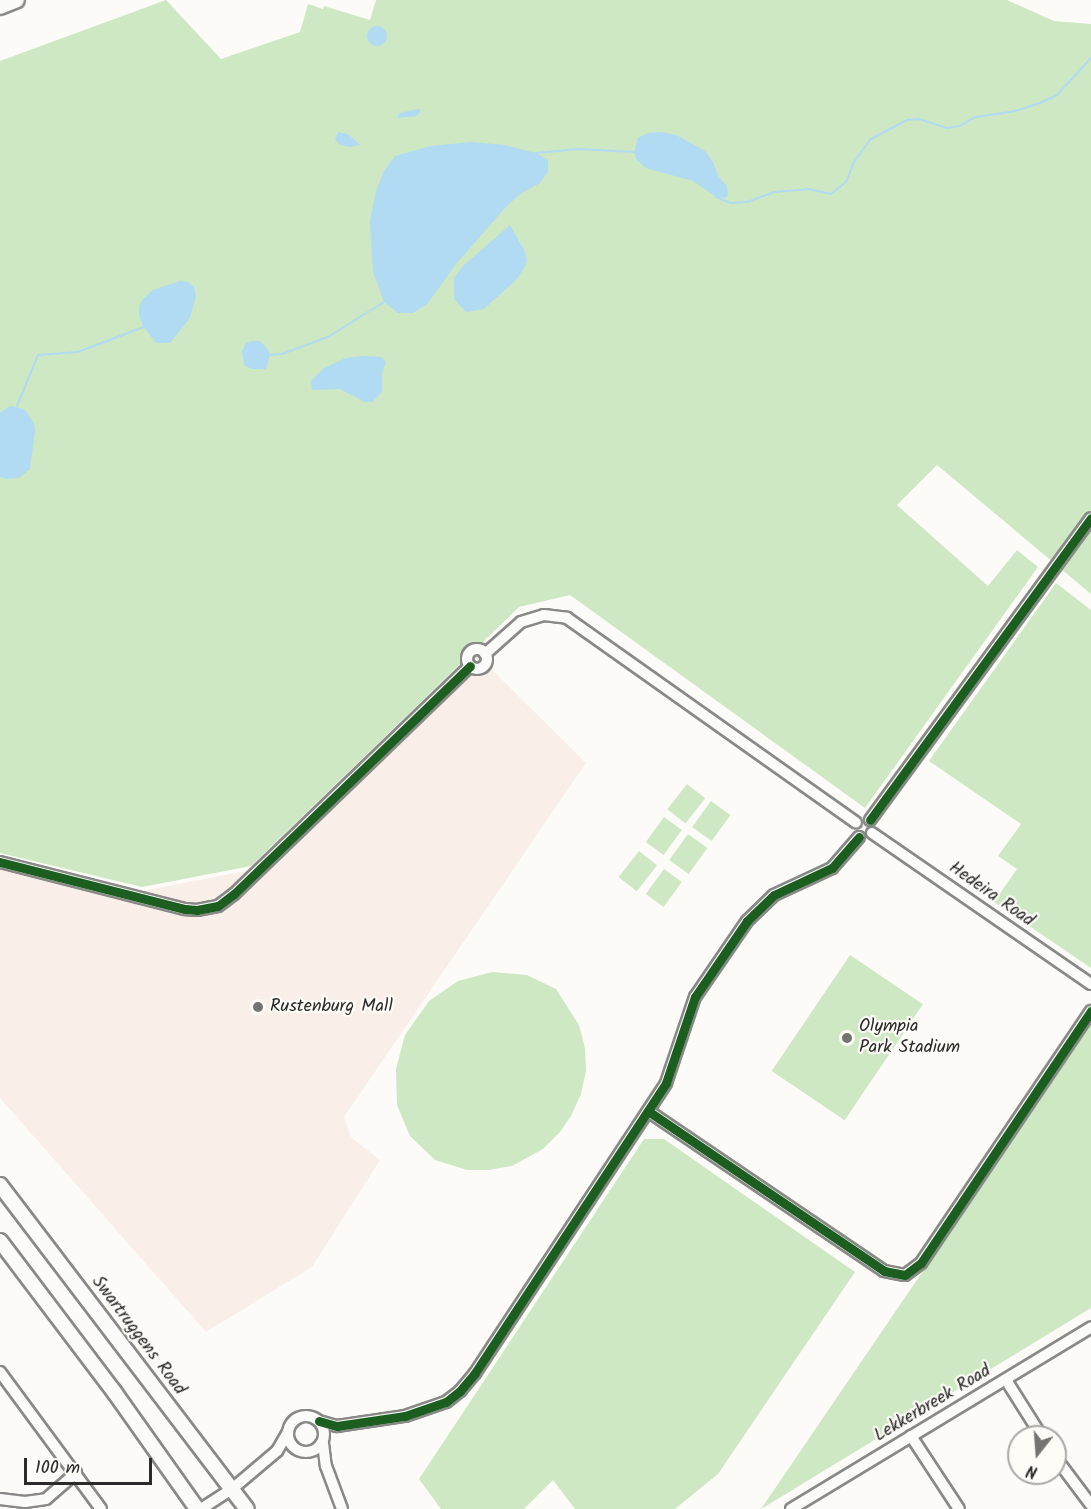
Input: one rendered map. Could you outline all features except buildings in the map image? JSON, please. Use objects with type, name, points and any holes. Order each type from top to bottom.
[{"type":"main road","points":[[0,7],[17,0]]},
{"type":"main road","name":"Swartruggens Road","points":[[0,1185],[247,1509]]},
{"type":"main road","points":[[0,1241],[199,1509]]},
{"type":"street","points":[[870,820],[1091,518]]},
{"type":"street","points":[[0,862],[185,909],[197,910],[218,906],[234,894],[470,666],[475,669],[482,668],[486,663],[485,654],[513,627],[531,617],[544,615],[567,618],[856,823]]},
{"type":"street","points":[[861,819],[870,820],[874,826],[872,833],[866,838],[859,837],[855,832],[856,823],[861,819]]},
{"type":"street","name":"Hedeira Road","points":[[872,833],[1091,984]]},
{"type":"street","points":[[199,1509],[232,1489],[277,1451],[298,1418],[309,1416],[329,1425],[347,1426],[428,1410],[446,1402],[460,1391],[475,1373],[648,1111],[672,1069],[690,1010],[701,984],[747,921],[774,895],[832,868],[859,837]]},
{"type":"street","points":[[648,1111],[884,1272],[905,1275],[921,1263],[1091,1011]]},
{"type":"street","name":"Lekkerbreek Road","points":[[791,1509],[1091,1328]]},
{"type":"street","points":[[0,1372],[101,1509]]},
{"type":"street","points":[[1006,1380],[1034,1425]]},
{"type":"street","points":[[319,1421],[324,1430],[326,1466],[342,1509]]},
{"type":"street","points":[[277,1451],[317,1449],[323,1441],[347,1426]]},
{"type":"street","points":[[288,1432],[300,1450],[326,1466]]},
{"type":"street","points":[[911,1436],[959,1509]]},
{"type":"street","points":[[0,1498],[25,1502],[46,1499],[76,1473]]},
{"type":"street","points":[[1067,1474],[1091,1505]]},
{"type":"shaded area","points":[[476,654],[586,763],[344,1117],[351,1137],[380,1160],[312,1267],[206,1332],[0,1098],[0,858],[142,891],[251,870]]},
{"type":"green space","points":[[166,0],[221,59],[300,32],[308,4],[323,9],[324,6],[370,20],[376,0],[1007,0],[1054,21],[1091,24],[1091,594],[937,465],[897,505],[988,586],[1017,550],[1038,567],[865,808],[570,595],[519,607],[251,866],[142,887],[0,853],[0,61]]},
{"type":"green space","points":[[1056,583],[1091,610],[1091,968],[994,902],[1017,869],[998,856],[1021,824],[929,761]]},
{"type":"green space","points":[[687,784],[705,798],[685,823],[667,809]]},
{"type":"green space","points":[[711,801],[730,815],[712,841],[692,827]]},
{"type":"green space","points":[[664,817],[682,830],[664,855],[646,842]]},
{"type":"green space","points":[[688,834],[707,848],[689,874],[669,860]]},
{"type":"green space","points":[[639,851],[657,865],[637,891],[619,877]]},
{"type":"green space","points":[[664,869],[682,882],[664,907],[646,894]]},
{"type":"green space","name":"Olympia Park Stadium","points":[[850,955],[923,1004],[845,1120],[772,1071]]},
{"type":"green space","points":[[492,972],[527,975],[556,989],[579,1025],[585,1048],[586,1071],[581,1094],[571,1116],[560,1132],[543,1149],[512,1166],[489,1170],[467,1170],[435,1160],[410,1136],[397,1105],[396,1069],[405,1035],[429,1001],[458,981]]},
{"type":"green space","points":[[1091,1024],[1091,1308],[761,1509]]},
{"type":"green space","points":[[644,1139],[664,1139],[855,1272],[718,1474],[675,1509],[575,1509],[553,1480],[524,1509],[441,1509],[419,1479]]},
{"type":"water","points":[[373,26],[381,26],[387,32],[387,40],[381,46],[373,46],[367,40],[367,32]]},
{"type":"water","points":[[421,110],[417,116],[397,118],[400,113]]},
{"type":"water","points":[[338,132],[348,134],[360,145],[350,147],[340,145],[335,139]]},
{"type":"water","points":[[661,132],[676,135],[705,151],[713,162],[718,176],[727,186],[728,195],[725,198],[716,197],[693,181],[646,168],[637,160],[634,152],[638,138],[648,133]]},
{"type":"water","points":[[471,142],[505,145],[536,153],[548,160],[548,172],[540,183],[520,194],[505,208],[456,264],[428,303],[413,313],[398,313],[384,302],[373,272],[370,221],[376,191],[384,171],[395,156],[431,146]]},
{"type":"water","points":[[510,225],[524,250],[527,260],[524,268],[517,279],[484,309],[466,312],[454,299],[454,278],[462,267]]},
{"type":"water","points":[[180,281],[188,282],[194,287],[196,296],[190,318],[170,343],[156,343],[143,326],[139,306],[153,290]]},
{"type":"water","points":[[260,341],[268,350],[270,355],[266,369],[252,369],[244,365],[242,351],[246,343]]},
{"type":"water","points":[[382,357],[386,362],[382,373],[382,392],[372,402],[365,402],[340,389],[312,390],[311,381],[324,368],[346,358]]},
{"type":"water","points":[[10,406],[24,409],[34,423],[35,431],[30,469],[19,478],[6,479],[0,477],[0,413]]},
{"type":"waterway","points":[[716,197],[731,203],[747,202],[775,192],[808,189],[831,194],[846,182],[854,162],[871,139],[907,120],[919,119],[947,128],[960,126],[975,117],[1012,112],[1040,103],[1057,95],[1091,58]]},
{"type":"waterway","points":[[536,153],[579,149],[634,152]]},
{"type":"waterway","points":[[268,355],[282,354],[328,337],[384,302]]},
{"type":"waterway","points":[[17,406],[38,355],[78,352],[146,326]]},
{"type":"cycle path","points":[[870,820],[1091,518]]},
{"type":"cycle path","points":[[0,862],[185,909],[197,910],[218,906],[234,894],[470,666]]},
{"type":"cycle path","points":[[319,1421],[337,1426],[405,1416],[446,1402],[460,1391],[475,1373],[666,1083],[695,997],[747,921],[774,895],[832,868],[859,837]]},
{"type":"cycle path","points":[[648,1111],[884,1271],[905,1275],[921,1263],[1091,1011]]},
{"type":"place","name":"Rustenburg Mall","points":[[258,1007]]},
{"type":"place","name":"Olympia Park Stadium","points":[[847,1038]]}]
